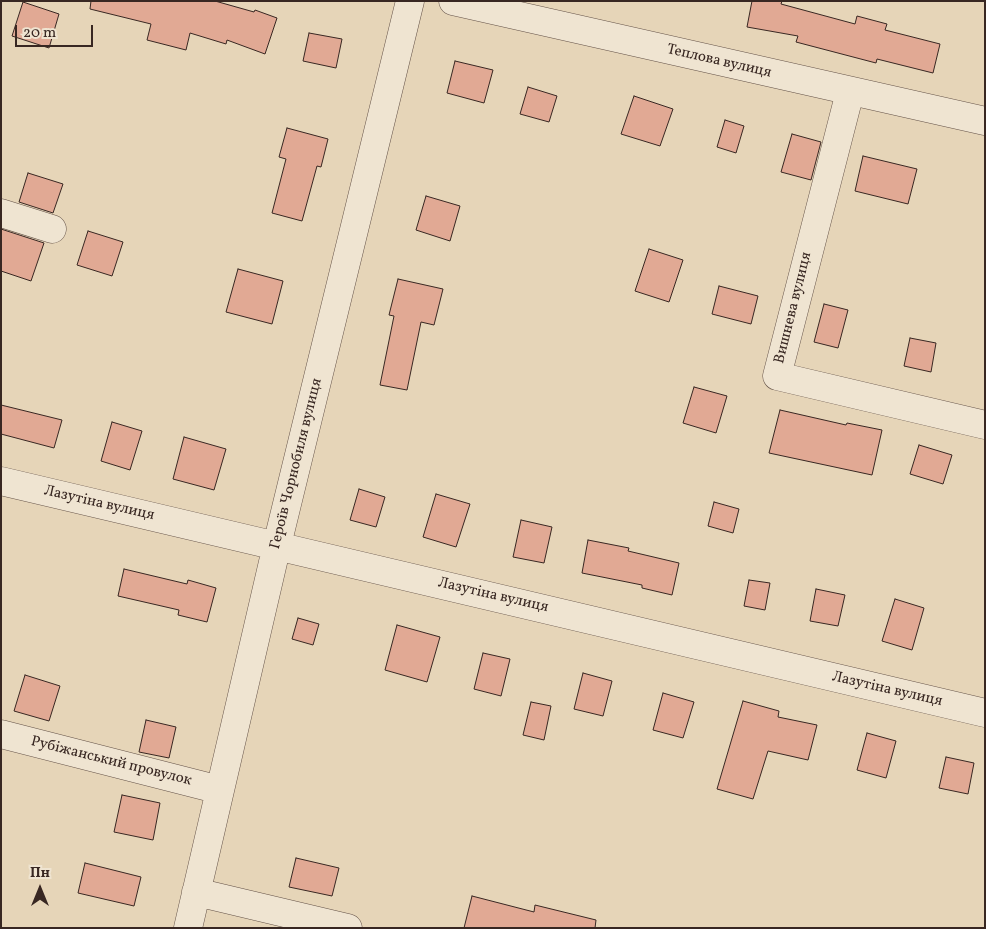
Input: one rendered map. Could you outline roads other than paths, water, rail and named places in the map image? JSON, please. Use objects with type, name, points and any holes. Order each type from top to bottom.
[{"type":"street","name":"Героїв Чорнобиля вулиця","points":[[188,928],[277,545],[410,1]]},
{"type":"street","name":"Теплова вулиця","points":[[453,1],[985,121]]},
{"type":"street","name":"Вишнева вулиця","points":[[850,92],[777,376],[985,425]]},
{"type":"street","points":[[1,213],[52,229]]},
{"type":"street","name":"Лазутіна вулиця","points":[[1,481],[985,713]]},
{"type":"street","name":"Рубіжанський провулок","points":[[1,734],[220,790]]},
{"type":"street","points":[[196,892],[348,928]]}]
